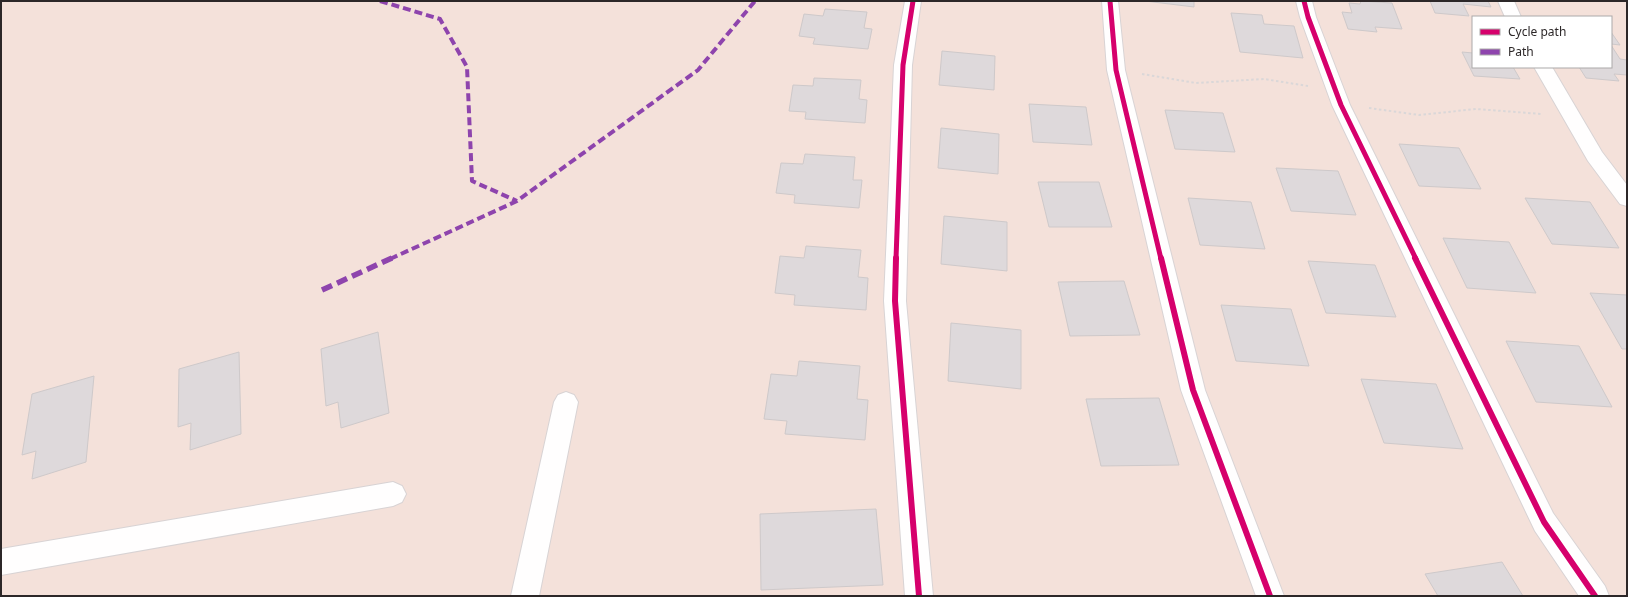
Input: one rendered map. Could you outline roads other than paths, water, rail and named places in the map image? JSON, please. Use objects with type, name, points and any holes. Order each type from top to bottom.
[{"type":"street","points":[[913,1],[903,64],[895,301],[919,596]]},
{"type":"street","points":[[1110,1],[1116,70],[1193,390],[1270,596]]},
{"type":"street","points":[[1304,1],[1308,17],[1339,97],[1544,522],[1595,596]]},
{"type":"street","points":[[1506,1],[1513,16]]},
{"type":"street","points":[[1544,68],[1596,156],[1627,199]]},
{"type":"street","points":[[525,596],[566,402]]},
{"type":"street","points":[[1,562],[393,494]]}]
